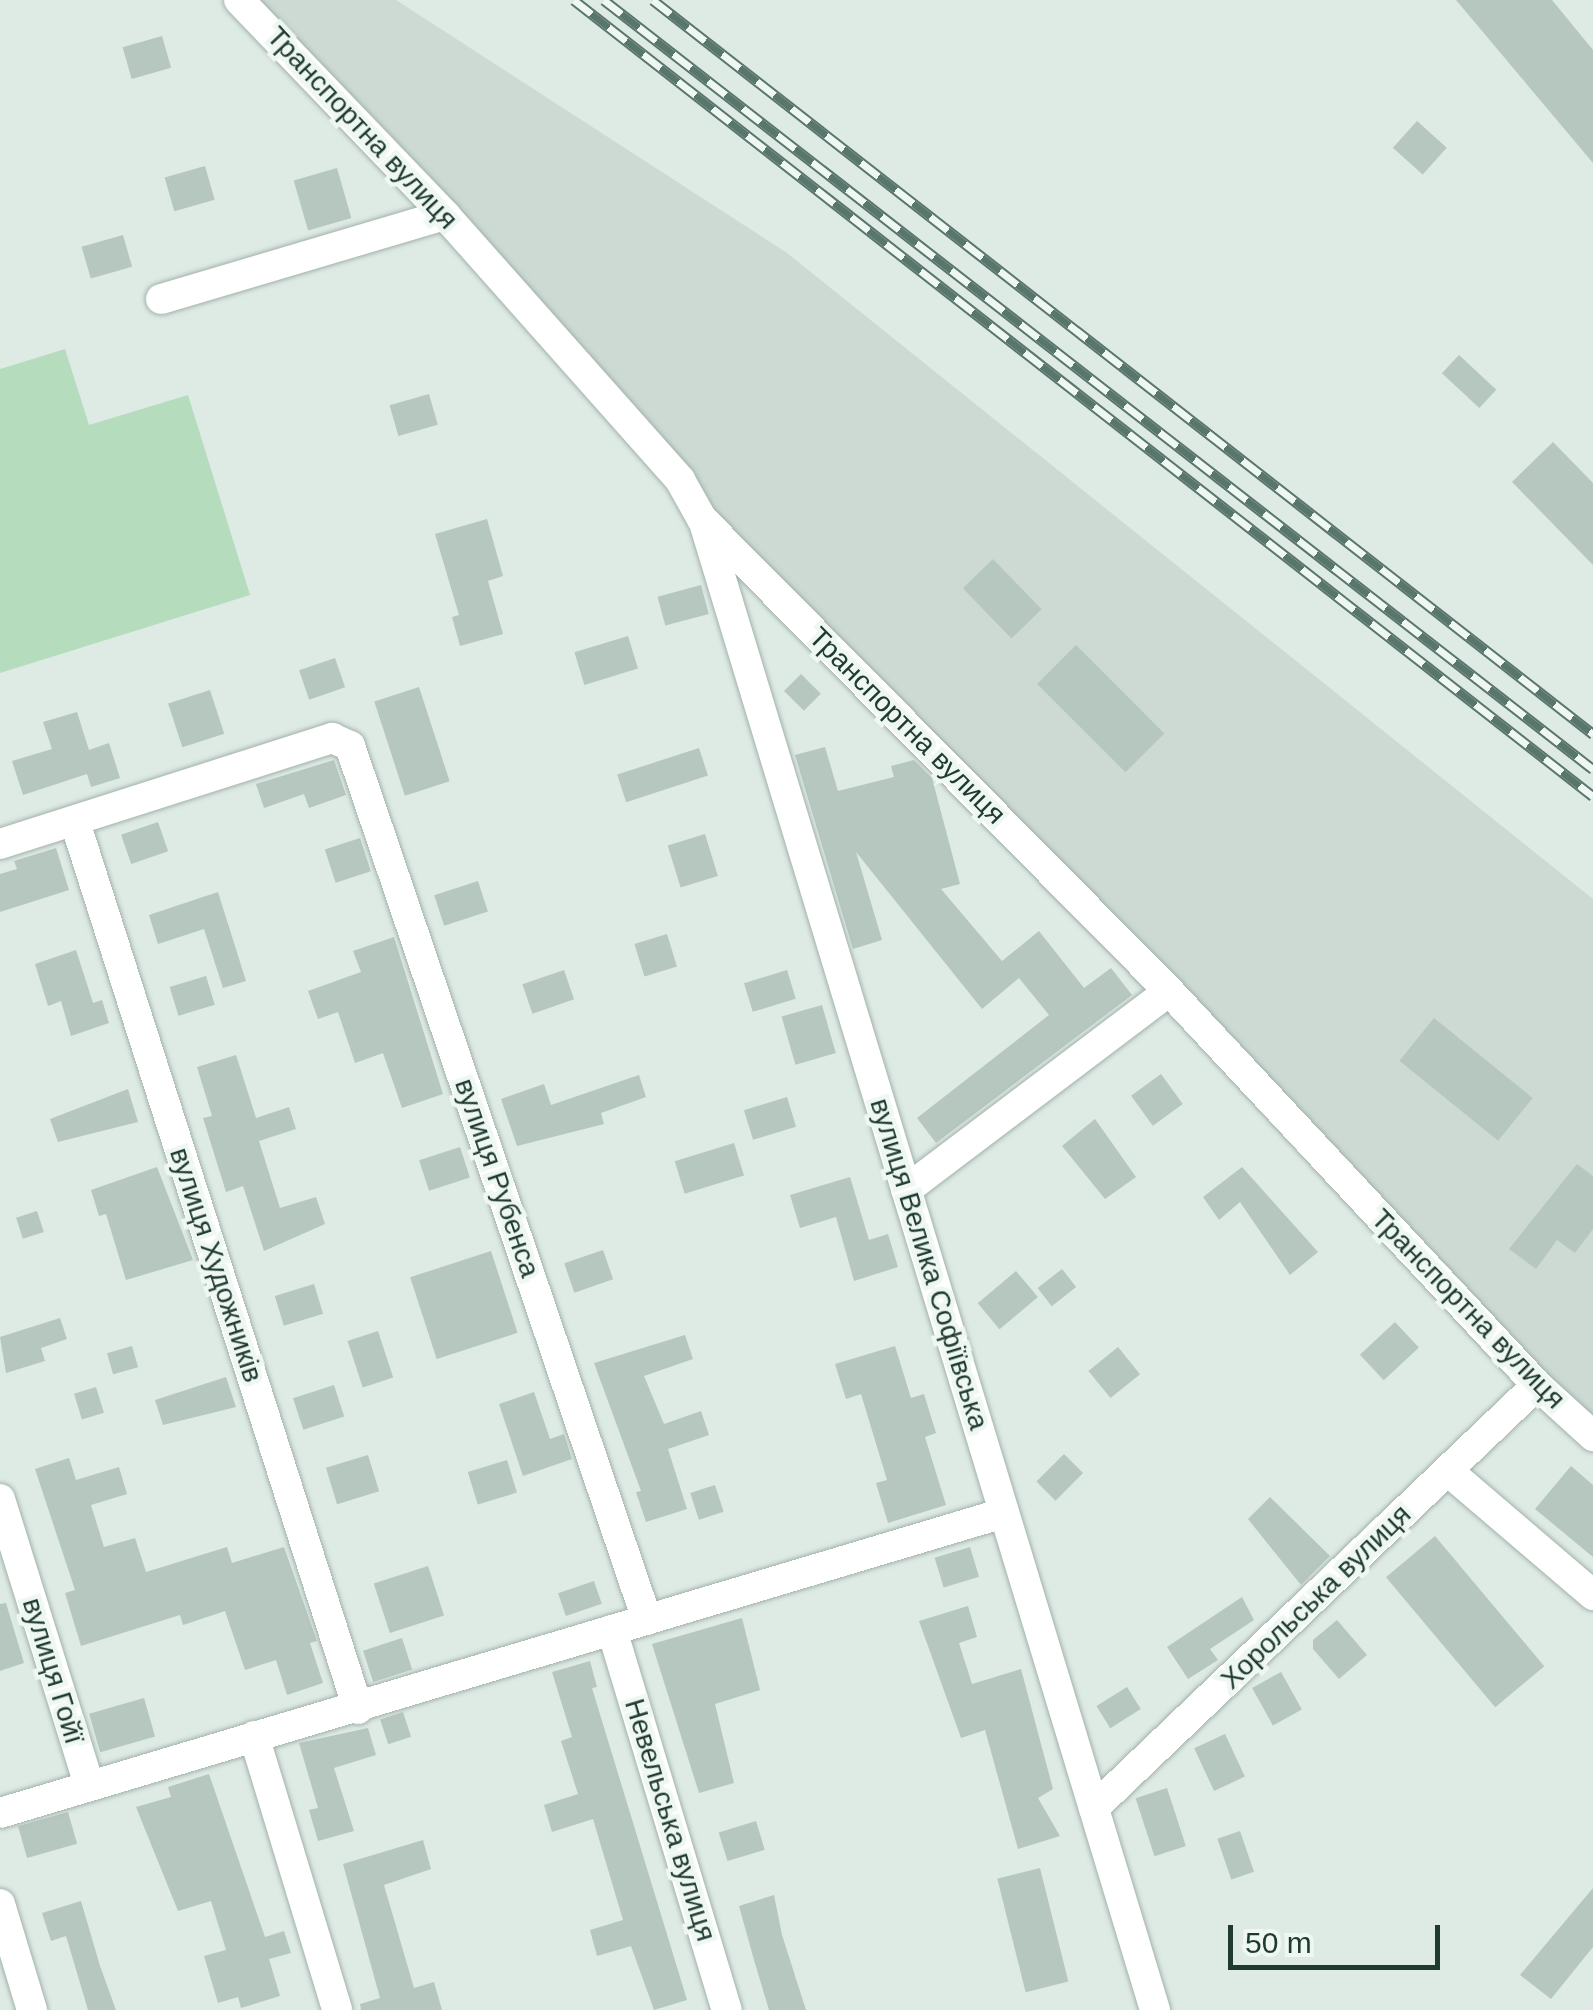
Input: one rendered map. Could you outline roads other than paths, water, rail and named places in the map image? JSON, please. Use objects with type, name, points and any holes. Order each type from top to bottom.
[{"type":"street","name":"Транспортна вулиця","points":[[239,0],[446,215],[680,480],[702,518],[1169,991],[1537,1385],[1593,1436]]},
{"type":"street","points":[[161,299],[446,215]]},
{"type":"street","name":"вулиця Велика Софіївська","points":[[702,518],[1155,2010]]},
{"type":"street","name":"вулиця Рубенса","points":[[75,822],[342,739],[350,746],[646,1620]]},
{"type":"street","points":[[0,844],[75,822]]},
{"type":"street","name":"вулиця Художників","points":[[75,822],[358,1708]]},
{"type":"street","points":[[906,1190],[1169,991]]},
{"type":"street","name":"Хорольська вулиця","points":[[1094,1808],[1537,1385]]},
{"type":"street","points":[[1448,1470],[1593,1595]]},
{"type":"street","name":"вулиця Гойї","points":[[1,1508],[89,1786]]},
{"type":"street","points":[[0,1813],[1004,1513]]},
{"type":"street","name":"Невельська вулиця","points":[[612,1630],[727,2010]]},
{"type":"street","points":[[254,1736],[337,2010]]},
{"type":"street","points":[[0,1904],[32,2010]]},
{"type":"railway","points":[[574,0],[1593,796]]},
{"type":"railway","points":[[604,0],[1593,769]]},
{"type":"railway","points":[[653,0],[1593,734]]}]
